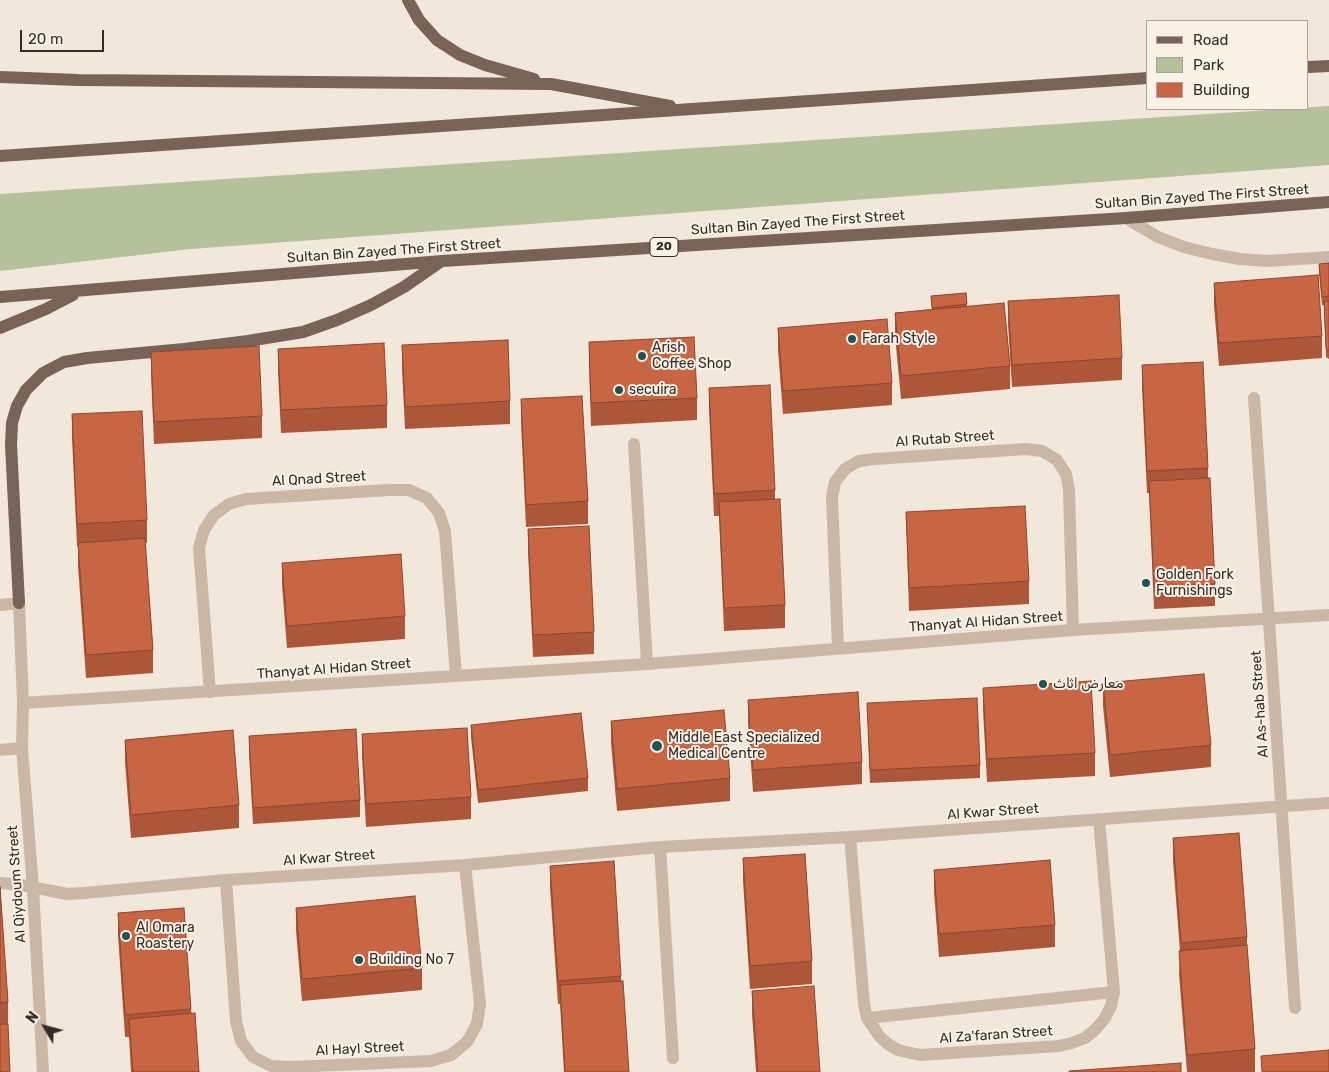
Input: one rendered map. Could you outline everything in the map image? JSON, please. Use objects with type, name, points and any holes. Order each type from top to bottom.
[{"type":"main road","points":[[408,0],[419,20],[437,40],[460,55],[485,65],[551,84],[687,109]]},
{"type":"main road","points":[[1309,67],[1329,66]]},
{"type":"main road","points":[[0,77],[78,80],[551,84]]},
{"type":"main road","points":[[0,156],[1146,78]]},
{"type":"main road","name":"Sultan Bin Zayed The First Street","points":[[0,297],[442,261],[1126,218],[1329,202]]},
{"type":"main road","points":[[19,603],[11,445],[12,423],[17,406],[26,390],[43,374],[64,362],[87,358],[184,349],[303,332],[338,320],[371,305],[404,288],[442,261]]},
{"type":"main road","points":[[0,328],[46,309],[79,292]]},
{"type":"street","points":[[1126,218],[1158,237],[1184,247],[1212,254],[1240,259],[1268,260],[1329,257]]},
{"type":"street","name":"Al As-hab Street","points":[[1254,398],[1295,1008]]},
{"type":"street","points":[[634,444],[646,664]]},
{"type":"street","name":"Al Rutab Street","points":[[838,648],[832,497],[836,482],[845,469],[858,460],[1026,449],[1042,451],[1056,460],[1066,474],[1069,490],[1073,630]]},
{"type":"street","name":"Al Qnad Street","points":[[210,692],[199,548],[204,530],[214,515],[229,504],[246,499],[390,490],[409,490],[427,498],[440,513],[445,532],[456,676]]},
{"type":"street","points":[[0,605],[19,603]]},
{"type":"street","name":"Al Qiydoum Street","points":[[19,603],[23,703],[22,748],[33,888],[43,1072]]},
{"type":"street","name":"Thanyat Al Hidan Street","points":[[23,703],[646,664],[1073,630],[1329,615]]},
{"type":"street","points":[[0,750],[22,748]]},
{"type":"street","name":"Al Kwar Street","points":[[0,884],[66,894],[84,894],[226,880],[465,864],[660,847],[850,837],[1329,803]]},
{"type":"street","name":"Al Za'faran Street","points":[[850,837],[864,1004],[872,1028],[888,1044],[909,1054],[920,1055],[1059,1046],[1072,1044],[1085,1038],[1096,1029],[1105,1018],[1111,1006],[1114,992],[1099,819]]},
{"type":"street","points":[[660,847],[673,1058]]},
{"type":"street","name":"Al Hayl Street","points":[[226,880],[236,1021],[241,1041],[254,1057],[271,1066],[292,1067],[431,1061],[451,1055],[466,1042],[477,1024],[480,1004],[465,864]]},
{"type":"street","name":"Al Za'faran Street","points":[[868,1018],[1114,992]]},
{"type":"green space","points":[[1329,106],[1329,165],[191,249],[0,271],[0,194],[1269,110],[1309,110],[1309,107]]},
{"type":"building","points":[[1329,263],[1329,296],[1322,297],[1319,264]]},
{"type":"building","points":[[1318,275],[1322,336],[1219,343],[1214,283]]},
{"type":"building","points":[[966,293],[967,304],[932,308],[931,296]]},
{"type":"building","points":[[1119,295],[1122,358],[1012,365],[1008,301]]},
{"type":"building","points":[[1329,301],[1329,351],[1326,348],[1324,302]]},
{"type":"building","points":[[1004,303],[1010,366],[901,376],[895,313]]},
{"type":"building","points":[[887,319],[892,383],[783,391],[778,328]]},
{"type":"building","points":[[694,337],[697,398],[591,403],[589,342]]},
{"type":"building","points":[[508,340],[510,401],[405,407],[402,345]]},
{"type":"building","points":[[384,343],[387,405],[281,410],[278,349]]},
{"type":"building","points":[[259,346],[262,416],[154,422],[151,352]]},
{"type":"building","points":[[1203,362],[1208,468],[1147,471],[1142,365]]},
{"type":"building","points":[[770,385],[775,490],[714,494],[709,388]]},
{"type":"building","points":[[582,396],[588,501],[526,505],[521,399]]},
{"type":"building","points":[[142,411],[147,520],[77,524],[72,414]]},
{"type":"building","points":[[1210,478],[1215,584],[1154,587],[1149,481]]},
{"type":"building","points":[[780,499],[785,605],[724,608],[719,502]]},
{"type":"building","points":[[1025,506],[1029,581],[909,588],[906,512]]},
{"type":"building","points":[[589,526],[594,632],[533,635],[528,529]]},
{"type":"building","points":[[145,538],[153,650],[86,655],[78,543]]},
{"type":"building","points":[[401,554],[405,616],[287,626],[282,563]]},
{"type":"building","points":[[1204,674],[1211,745],[1110,755],[1103,683]]},
{"type":"building","points":[[1091,681],[1095,753],[987,759],[983,688]]},
{"type":"building","points":[[858,692],[862,762],[753,770],[748,700]]},
{"type":"building","points":[[977,698],[980,765],[870,770],[867,703]]},
{"type":"building","points":[[724,710],[730,778],[617,789],[611,721]]},
{"type":"building","points":[[581,713],[588,778],[478,790],[471,725]]},
{"type":"building","points":[[467,728],[471,797],[366,804],[362,734]]},
{"type":"building","points":[[356,729],[360,800],[253,808],[249,736]]},
{"type":"building","points":[[233,730],[239,805],[131,815],[125,740]]},
{"type":"building","points":[[1239,833],[1247,937],[1181,943],[1173,838]]},
{"type":"building","points":[[805,854],[812,961],[750,966],[743,858]]},
{"type":"building","points":[[1050,860],[1055,925],[939,934],[934,870]]},
{"type":"building","points":[[614,861],[621,976],[558,981],[550,866]]},
{"type":"building","points":[[0,887],[8,1002],[0,1003]]},
{"type":"building","name":"Building No 7","points":[[415,896],[422,968],[302,979],[296,908]]},
{"type":"building","points":[[184,908],[191,1009],[125,1015],[118,913]]},
{"type":"building","points":[[1247,945],[1255,1049],[1187,1055],[1179,951]]},
{"type":"building","points":[[623,981],[629,1072],[565,1072],[560,985]]},
{"type":"building","points":[[814,986],[820,1072],[758,1072],[752,991]]},
{"type":"building","points":[[195,1013],[199,1072],[133,1072],[129,1019]]},
{"type":"building","points":[[0,1024],[8,1024],[10,1072],[0,1072]]},
{"type":"building","points":[[1329,1050],[1329,1072],[1262,1072],[1261,1056]]},
{"type":"building","points":[[1181,1063],[1181,1072],[1069,1072],[1069,1071]]},
{"type":"place","name":"Farah Style","points":[[852,339]]},
{"type":"place","name":"Arish Coffee Shop","points":[[642,356]]},
{"type":"place","name":"secuira","points":[[619,390]]},
{"type":"place","name":"Golden Fork Furnishings","points":[[1146,583]]},
{"type":"place","name":"معارض اثاث","points":[[1043,684]]},
{"type":"place","name":"Middle East Specialized Medical Centre","points":[[657,746]]},
{"type":"place","name":"Al Omara Roastery","points":[[126,936]]},
{"type":"place","name":"Building No 7","points":[[359,960]]}]
